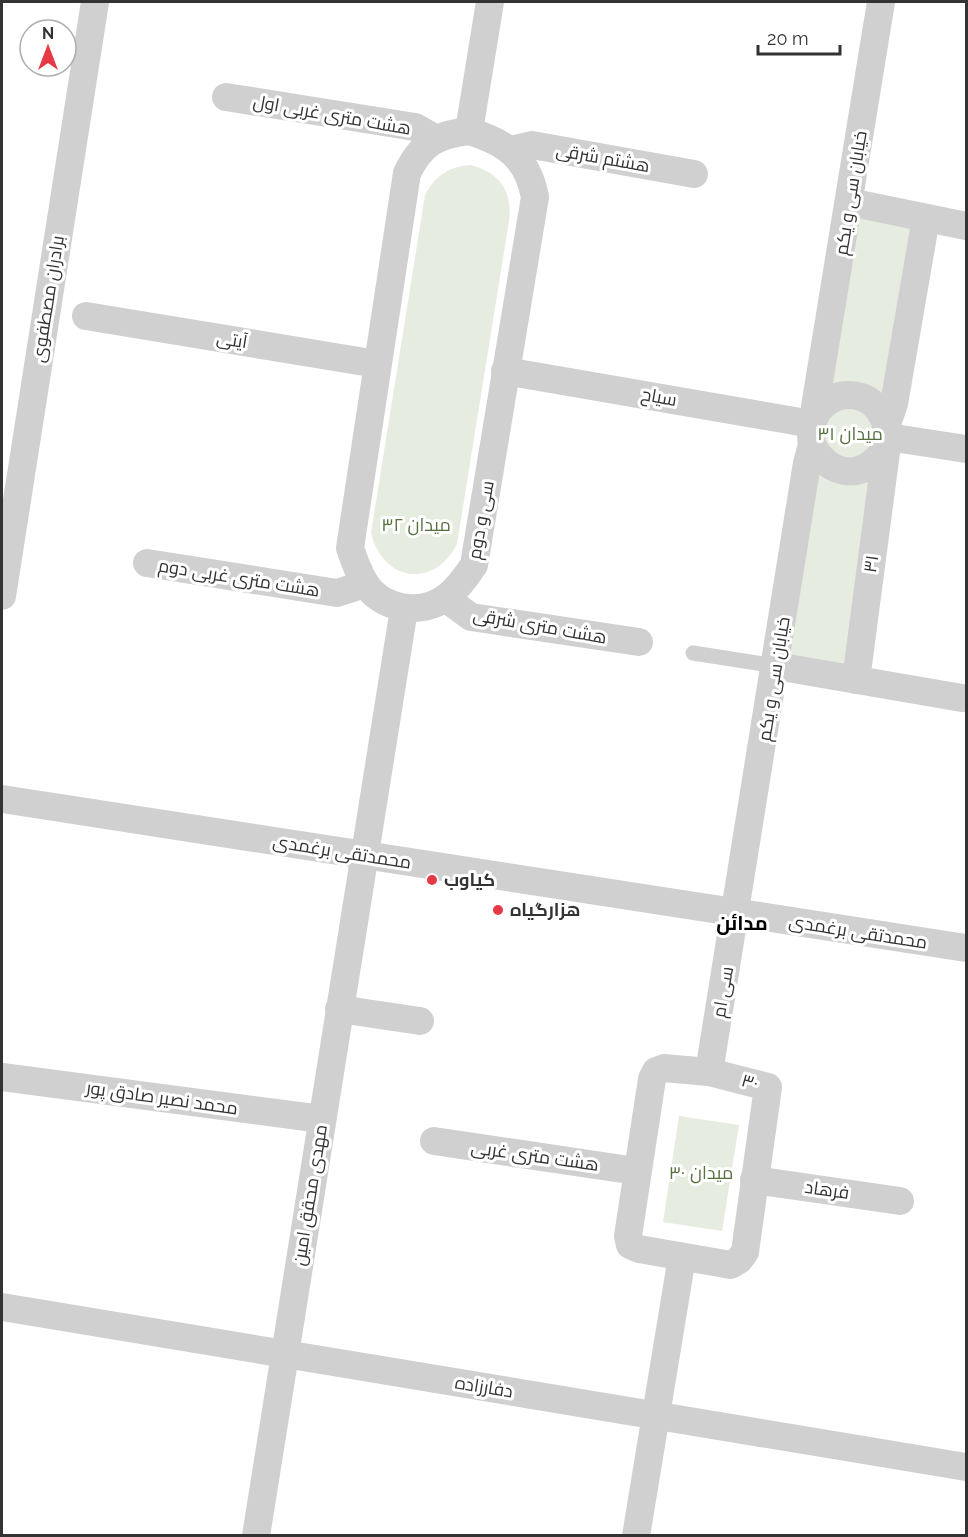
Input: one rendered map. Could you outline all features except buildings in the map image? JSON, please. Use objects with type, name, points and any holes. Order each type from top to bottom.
[{"type":"street","name":"برادران مصطفوی","points":[[2,596],[95,2]]},
{"type":"street","points":[[404,609],[380,599],[366,584],[350,548],[407,173],[418,151],[447,134],[469,131],[490,2]]},
{"type":"street","name":"خیابان سی و یکم","points":[[737,913],[881,2]]},
{"type":"street","name":"هشت متری غربی اول","points":[[226,97],[414,127],[436,139]]},
{"type":"street","name":"سی و دوم","points":[[404,609],[426,606],[445,598],[459,586],[474,565],[535,197],[531,179],[523,163],[511,150],[490,138],[469,131]]},
{"type":"street","name":"هشتم شرقی","points":[[511,150],[532,146],[694,174]]},
{"type":"street","points":[[849,202],[966,226]]},
{"type":"street","name":"۳۱","points":[[856,680],[887,437],[926,218]]},
{"type":"street","name":"آیتی","points":[[86,316],[377,364]]},
{"type":"street","name":"سیاح","points":[[506,371],[813,429]]},
{"type":"street","points":[[852,395],[875,404],[887,437],[877,460],[867,468],[840,471],[828,465],[813,429],[829,401],[840,396],[852,395]]},
{"type":"street","points":[[887,437],[966,449]]},
{"type":"street","name":"هشت متری غربی دوم","points":[[147,563],[337,593],[366,584]]},
{"type":"street","name":"هشت متری شرقی","points":[[445,598],[471,617],[639,642]]},
{"type":"street","name":"مهدی محقق امین","points":[[256,1536],[404,609]]},
{"type":"street","points":[[776,666],[962,698]]},
{"type":"street","name":"محمدتقی برغمدی","points":[[2,799],[966,948]]},
{"type":"street","name":"سی ام","points":[[709,1072],[737,913]]},
{"type":"street","points":[[339,1009],[420,1021]]},
{"type":"street","name":"۳۰","points":[[664,1068],[709,1072],[762,1083],[768,1087],[745,1252],[731,1265],[630,1245],[628,1236],[636,1171],[652,1079],[656,1071],[664,1068]]},
{"type":"street","name":"محمد نصیر صادق پور","points":[[2,1077],[322,1119]]},
{"type":"street","name":"هشت متری غربی","points":[[434,1141],[636,1171]]},
{"type":"street","name":"فرهاد","points":[[754,1180],[900,1200]]},
{"type":"street","points":[[636,1536],[682,1257]]},
{"type":"street","name":"دفارزاده","points":[[2,1307],[966,1467]]},
{"type":"lane","points":[[693,653],[776,666]]},
{"type":"green space","name":"میدان ۳۲","points":[[470,165],[489,172],[502,184],[509,201],[509,221],[457,544],[436,568],[423,573],[410,574],[397,570],[386,562],[377,549],[371,533],[425,195],[433,183],[449,170]]},
{"type":"green space","name":"میدان ۳۱","points":[[855,212],[917,223],[847,669],[784,659]]},
{"type":"green space","name":"میدان ۳۰","points":[[679,1116],[739,1125],[722,1231],[663,1222]]},
{"type":"place","name":"کیاوب","points":[[432,880]]},
{"type":"place","name":"هزارگیاه","points":[[498,910]]},
{"type":"district","name":"مدائن","points":[[742,923]]}]
